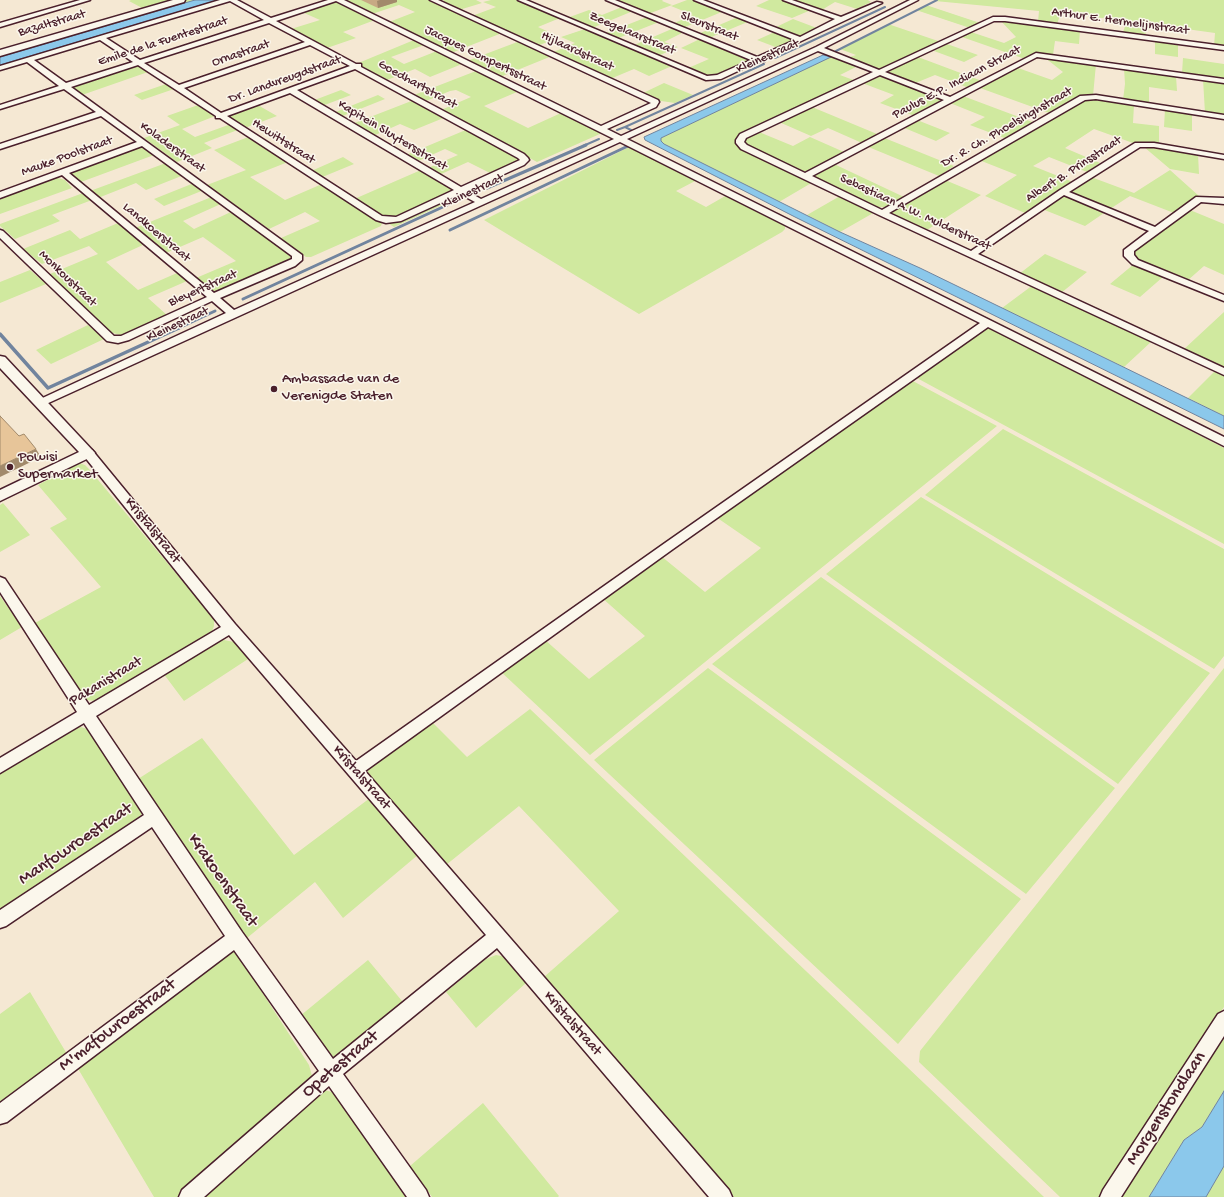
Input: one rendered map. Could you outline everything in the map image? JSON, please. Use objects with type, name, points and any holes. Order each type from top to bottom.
[{"type":"street","points":[[0,25],[87,0]]},
{"type":"street","name":"Bazaltstraat","points":[[0,54],[181,0]]},
{"type":"street","points":[[0,68],[226,0]]},
{"type":"street","name":"Goedhartstraat","points":[[232,0],[358,66],[521,156],[525,160],[459,190]]},
{"type":"street","name":"Emile de la Fuentestraat","points":[[0,107],[334,0]]},
{"type":"street","name":"Jacques Gompertsstraat","points":[[339,0],[621,138],[1224,442]]},
{"type":"street","name":"Zeegelaarstraat","points":[[521,0],[706,78],[712,79],[757,59]]},
{"type":"street","name":"Sleurstraat","points":[[609,0],[777,67]]},
{"type":"street","points":[[697,0],[799,39]]},
{"type":"street","points":[[786,0],[842,19]]},
{"type":"street","points":[[872,0],[896,9]]},
{"type":"street","name":"Kleinestraat","points":[[40,403],[777,67],[915,0]]},
{"type":"street","name":"Hijlaardstraat","points":[[437,1],[655,102],[653,105],[600,129]]},
{"type":"street","points":[[757,59],[879,3]]},
{"type":"street","name":"Arthur E. Hermelijnstraat","points":[[880,73],[993,19],[1005,19],[1224,48]]},
{"type":"street","name":"Hewittstraat","points":[[101,38],[219,116],[379,218],[392,220],[398,219],[459,190]]},
{"type":"street","name":"Ornastraat","points":[[177,88],[312,42]]},
{"type":"street","points":[[818,48],[950,100]]},
{"type":"street","name":"Paulus E.P. Indiaan Straat","points":[[806,176],[1036,55],[1224,81]]},
{"type":"street","name":"Koladerstraat","points":[[29,60],[297,255],[297,260]]},
{"type":"street","name":"Dr. Landvreugdstraat","points":[[219,116],[358,66]]},
{"type":"street","name":"Sebastiaan A.W. Mulderstraat","points":[[880,73],[743,136],[740,143],[744,147],[882,213],[1224,372]]},
{"type":"street","name":"Kapitein Sluytersstraat","points":[[291,90],[480,202]]},
{"type":"street","name":"Dr. R. Ch. Phoelsinghstraat","points":[[882,213],[1083,98],[1096,97],[1224,117]]},
{"type":"street","points":[[0,147],[102,113]]},
{"type":"street","name":"Mauke Poolstraat","points":[[0,195],[143,143]]},
{"type":"street","name":"Albert B. Prinsstraat","points":[[972,254],[1063,192],[1138,145],[1154,145],[1224,156]]},
{"type":"street","name":"Landkoerstraat","points":[[62,172],[233,314]]},
{"type":"street","points":[[1063,192],[1154,230]]},
{"type":"street","points":[[1224,201],[1199,199],[1154,230],[1129,250],[1128,256],[1135,262],[1224,298]]},
{"type":"street","name":"Monkoustraat","points":[[0,233],[111,339],[118,340]]},
{"type":"street","name":"Bleyertstraat","points":[[118,340],[126,338],[214,297],[292,264],[297,260]]},
{"type":"street","points":[[355,770],[669,546],[988,323]]},
{"type":"street","name":"Kristalstraat","points":[[0,360],[88,453],[230,628],[355,770],[722,1197]]},
{"type":"street","points":[[0,496],[88,453]]},
{"type":"street","name":"Krakoenstraat","points":[[0,582],[154,818],[236,938],[419,1197]]},
{"type":"street","name":"Pakanistraat","points":[[0,766],[230,628]]},
{"type":"street","name":"Manfowroestraat","points":[[0,920],[154,818]]},
{"type":"street","name":"Opetestraat","points":[[189,1197],[331,1072],[497,937]]},
{"type":"street","name":"M'mafowroestraat","points":[[0,1115],[236,938]]},
{"type":"street","name":"Morgenstondlaan","points":[[1110,1197],[1224,1020]]},
{"type":"green space","points":[[176,0],[144,9],[129,1]]},
{"type":"green space","points":[[187,0],[195,0],[0,57],[0,55]]},
{"type":"green space","points":[[218,0],[224,0],[0,67],[0,65]]},
{"type":"green space","points":[[344,0],[429,0],[502,33],[451,53],[389,22],[415,12],[399,5],[372,14]]},
{"type":"green space","points":[[444,0],[476,0],[482,3],[459,10],[442,3]]},
{"type":"green space","points":[[491,0],[517,0],[560,18],[538,27],[560,37],[537,46],[472,16],[496,7],[483,2]]},
{"type":"green space","points":[[663,0],[662,1],[672,5],[648,14],[616,1]]},
{"type":"green space","points":[[687,0],[693,0],[724,11],[683,28],[672,24],[693,15],[671,6]]},
{"type":"green space","points":[[769,0],[783,0],[811,10],[792,18],[756,6]]},
{"type":"green space","points":[[789,0],[868,0],[871,2],[857,9],[835,2],[820,11]]},
{"type":"green space","points":[[1224,0],[1224,47],[1214,46],[1215,33],[1150,24],[1145,35],[1123,32],[1127,21],[1061,13],[1057,24],[1038,22],[1039,11],[935,1]]},
{"type":"green space","points":[[336,2],[375,20],[343,32],[356,38],[327,48],[291,29],[320,20],[302,12]]},
{"type":"green space","points":[[926,5],[980,23],[970,28],[916,10]]},
{"type":"green space","points":[[622,7],[633,11],[592,28],[567,18],[589,10],[602,15]]},
{"type":"green space","points":[[647,17],[659,22],[616,39],[604,34]]},
{"type":"green space","points":[[738,17],[750,21],[709,38],[698,34]]},
{"type":"green space","points":[[793,19],[822,30],[803,38],[774,28]]},
{"type":"green space","points":[[999,19],[1080,30],[1079,44],[1055,41],[1053,55],[1034,54],[1025,59],[962,37],[971,32],[1004,43],[1016,37]]},
{"type":"green space","points":[[888,24],[941,42],[884,69],[874,69],[847,58],[856,55],[840,49]]},
{"type":"green space","points":[[674,28],[684,32],[664,42],[678,47],[658,56],[632,46]]},
{"type":"green space","points":[[585,29],[672,66],[649,76],[634,69],[610,79],[551,53],[575,43],[561,37]]},
{"type":"green space","points":[[777,31],[795,40],[778,48],[757,40]]},
{"type":"green space","points":[[700,39],[747,57],[750,60],[715,77],[708,77],[686,69],[709,59],[681,48]]},
{"type":"green space","points":[[414,40],[424,45],[391,57],[404,64],[437,51],[462,64],[430,77],[415,69],[387,80],[356,64]]},
{"type":"green space","points":[[1155,40],[1178,43],[1178,57],[1155,54]]},
{"type":"green space","points":[[520,41],[552,56],[500,77],[467,61]]},
{"type":"green space","points":[[947,44],[978,55],[964,62],[934,51]]},
{"type":"green space","points":[[832,56],[858,66],[840,75],[856,81],[736,139],[735,142],[738,147],[813,182],[779,202],[664,144],[661,141],[661,138]]},
{"type":"green space","points":[[918,57],[982,81],[969,88],[935,75],[913,84],[886,72]]},
{"type":"green space","points":[[1044,57],[1096,64],[1093,96],[1052,114],[980,88],[1018,68],[1052,80],[1063,72]]},
{"type":"green space","points":[[1183,58],[1224,64],[1224,79],[1182,73]]},
{"type":"green space","points":[[139,66],[148,72],[82,95],[72,88],[73,86]]},
{"type":"green space","points":[[1124,68],[1176,76],[1177,91],[1149,87],[1149,104],[1123,100],[1125,84]]},
{"type":"green space","points":[[476,71],[517,92],[484,106],[528,128],[561,113],[602,133],[537,162],[441,110],[471,97],[456,90],[426,101],[414,95]]},
{"type":"green space","points":[[878,75],[882,75],[938,97],[940,101],[915,116],[880,103],[894,95],[862,83]]},
{"type":"green space","points":[[1203,79],[1224,82],[1224,116],[1205,113]]},
{"type":"green space","points":[[664,83],[693,95],[675,103],[654,100],[641,94]]},
{"type":"green space","points":[[166,84],[174,89],[142,100],[134,95]]},
{"type":"green space","points":[[341,90],[351,95],[322,106],[312,101]]},
{"type":"green space","points":[[378,95],[385,99],[340,117],[333,113]]},
{"type":"green space","points":[[963,96],[1035,123],[1007,139],[970,125],[985,117],[950,103]]},
{"type":"green space","points":[[1087,99],[1134,105],[1133,123],[1159,126],[1159,144],[1133,143],[1094,129],[1065,148],[1100,163],[1087,172],[1049,157],[1033,166],[1073,182],[1025,213],[985,196],[1017,175],[979,160]]},
{"type":"green space","points":[[414,100],[446,117],[414,130],[400,124],[373,136],[352,124]]},
{"type":"green space","points":[[201,104],[218,115],[182,129],[195,137],[231,124],[240,129],[204,143],[212,148],[177,162],[144,138],[180,125],[167,116]]},
{"type":"green space","points":[[256,104],[277,116],[242,129],[225,118],[226,115]]},
{"type":"green space","points":[[812,107],[877,134],[862,143],[828,128],[811,136],[779,122]]},
{"type":"green space","points":[[1165,109],[1192,113],[1192,131],[1164,127]]},
{"type":"green space","points":[[917,120],[950,133],[936,141],[902,127]]},
{"type":"green space","points":[[468,129],[521,159],[520,161],[492,174],[468,162],[439,175],[428,168],[458,155],[445,149],[416,162],[406,155]]},
{"type":"green space","points":[[759,132],[793,146],[810,137],[844,152],[809,171],[799,171],[744,143],[744,140]]},
{"type":"green space","points":[[251,136],[288,162],[250,177],[285,200],[322,184],[382,223],[381,226],[311,257],[306,257],[281,238],[320,221],[305,212],[269,229],[207,185],[246,170],[214,150]]},
{"type":"green space","points":[[882,137],[954,166],[939,176],[866,146]]},
{"type":"green space","points":[[141,146],[154,155],[81,182],[70,174],[70,171]]},
{"type":"green space","points":[[631,146],[697,180],[676,191],[706,207],[727,195],[785,225],[785,229],[639,314],[484,220]]},
{"type":"green space","points":[[1149,146],[1198,154],[1199,174],[1170,169],[1144,147]]},
{"type":"green space","points":[[343,157],[354,164],[320,178],[309,172]]},
{"type":"green space","points":[[166,163],[184,175],[146,190],[136,183],[98,198],[90,191]]},
{"type":"green space","points":[[834,164],[904,197],[887,207],[877,207],[817,179],[815,176],[816,173]]},
{"type":"green space","points":[[421,170],[464,195],[394,227],[352,200]]},
{"type":"green space","points":[[1170,170],[1199,196],[1174,213],[1130,196],[1110,209],[1070,191],[1091,177],[1134,193]]},
{"type":"green space","points":[[58,178],[65,180],[72,188],[0,214],[0,197]]},
{"type":"green space","points":[[945,180],[981,195],[927,230],[890,213]]},
{"type":"green space","points":[[194,183],[204,190],[164,206],[154,199]]},
{"type":"green space","points":[[83,193],[92,200],[52,215],[60,221],[15,239],[0,226],[0,224]]},
{"type":"green space","points":[[214,196],[223,203],[183,221],[194,229],[233,211],[292,252],[294,258],[223,291],[216,292],[211,290],[196,278],[236,261],[203,237],[166,253],[135,228]]},
{"type":"green space","points":[[840,196],[875,212],[840,232],[807,215]]},
{"type":"green space","points":[[1062,196],[1107,211],[1085,226],[1042,209]]},
{"type":"green space","points":[[1190,210],[1224,224],[1224,275],[1204,266],[1187,281],[1134,258],[1132,254],[1134,251]]},
{"type":"green space","points":[[118,223],[145,244],[106,262],[138,290],[177,273],[187,281],[148,298],[168,316],[121,335],[109,332],[50,274],[98,254],[89,246],[42,264],[23,249],[70,230],[80,239]]},
{"type":"green space","points":[[1045,254],[1087,272],[1061,293],[1019,274]]},
{"type":"green space","points":[[1134,264],[1164,276],[1140,297],[1110,284]]},
{"type":"green space","points":[[30,270],[46,284],[0,303],[0,282]]},
{"type":"green space","points":[[1033,285],[1152,341],[1124,367],[1002,308]]},
{"type":"green space","points":[[1224,312],[1224,370],[1183,350]]},
{"type":"green space","points":[[88,325],[104,339],[51,364],[36,350]]},
{"type":"green space","points":[[989,327],[1224,448],[1224,544],[915,377]]},
{"type":"green space","points":[[1216,370],[1224,374],[1224,416],[1188,398]]},
{"type":"green space","points":[[911,380],[997,426],[590,755],[499,670],[544,639],[589,679],[645,636],[601,597],[661,556],[705,592],[761,548],[716,517]]},
{"type":"green space","points":[[1003,429],[1224,549],[1224,656],[1214,669],[925,495]]},
{"type":"green space","points":[[79,463],[85,465],[89,469],[214,619],[212,631],[157,666],[96,701],[87,700],[82,695],[35,623],[101,587],[50,528],[67,519],[38,485]]},
{"type":"green space","points":[[921,497],[1210,673],[1118,784],[826,574]]},
{"type":"green space","points":[[3,503],[30,535],[0,552],[0,505]]},
{"type":"green space","points":[[821,577],[1115,788],[1026,894],[712,664]]},
{"type":"green space","points":[[0,596],[22,627],[0,640]]},
{"type":"green space","points":[[224,640],[234,642],[248,659],[184,701],[163,673],[215,642]]},
{"type":"green space","points":[[708,668],[1021,899],[898,1044],[594,760]]},
{"type":"green space","points":[[1224,668],[1224,1007],[1101,1197],[1060,1197],[919,1062],[920,1051]]},
{"type":"green space","points":[[530,709],[1044,1197],[734,1197],[544,977],[619,911],[519,806],[446,865],[368,777],[368,770],[375,761],[432,722],[467,757]]},
{"type":"green space","points":[[81,727],[87,729],[142,812],[140,820],[0,915],[0,771],[72,728]]},
{"type":"green space","points":[[202,738],[294,855],[370,798],[419,854],[343,918],[315,882],[247,938],[138,779]]},
{"type":"green space","points":[[227,952],[234,952],[240,958],[309,1065],[312,1076],[309,1086],[183,1197],[154,1197],[77,1067]]},
{"type":"green space","points":[[496,955],[506,957],[526,983],[476,1028],[446,992],[486,959]]},
{"type":"green space","points":[[368,960],[407,1007],[342,1059],[332,1059],[300,1016]]},
{"type":"green space","points":[[30,992],[67,1054],[0,1106],[0,1014]]},
{"type":"green space","points":[[1224,1031],[1224,1091],[1202,1127],[1184,1140],[1149,1197],[1119,1197]]},
{"type":"green space","points":[[324,1090],[332,1092],[339,1098],[406,1197],[201,1197]]},
{"type":"green space","points":[[483,1103],[559,1196],[558,1197],[432,1197],[410,1166]]},
{"type":"green space","points":[[1224,1166],[1224,1197],[1206,1197]]},
{"type":"water","points":[[195,0],[218,0],[0,65],[0,57]]},
{"type":"water","points":[[823,55],[831,57],[661,138],[661,141],[664,144],[840,232],[920,268],[1224,416],[1224,429],[795,217],[645,140],[644,137]]},
{"type":"water","points":[[1224,1091],[1224,1166],[1206,1197],[1149,1197],[1184,1140],[1202,1127]]},
{"type":"building","points":[[0,416],[19,436],[24,434],[36,449],[0,466]]},
{"type":"waterway","points":[[836,51],[937,0]]},
{"type":"waterway","points":[[775,58],[885,7]]},
{"type":"waterway","points":[[625,127],[764,64]]},
{"type":"waterway","points":[[617,130],[625,127]]},
{"type":"waterway","points":[[625,127],[631,130]]},
{"type":"waterway","points":[[583,146],[599,139]]},
{"type":"waterway","points":[[487,188],[586,145]]},
{"type":"waterway","points":[[450,230],[628,146]]},
{"type":"waterway","points":[[243,299],[458,200]]},
{"type":"waterway","points":[[179,328],[215,311]]},
{"type":"waterway","points":[[0,334],[48,388],[181,327]]},
{"type":"place","name":"Ambassade van de Verenigde Staten","points":[[274,389]]},
{"type":"place","name":"Powisi Supermarket","points":[[10,467]]}]
